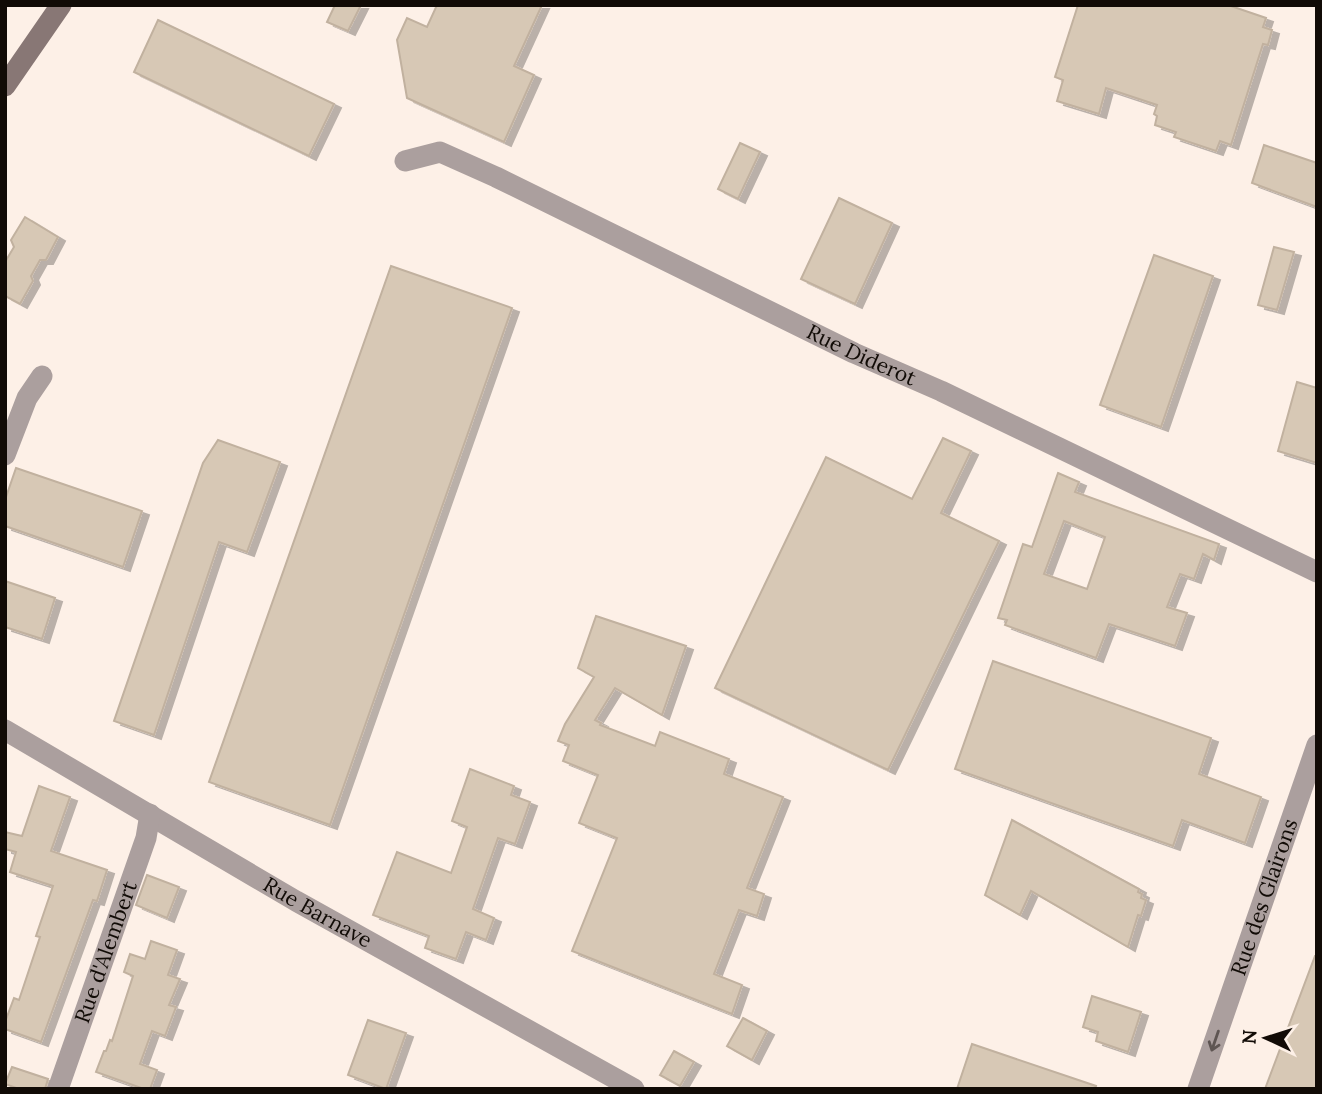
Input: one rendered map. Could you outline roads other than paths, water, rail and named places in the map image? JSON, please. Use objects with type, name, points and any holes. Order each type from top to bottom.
[{"type":"street","points":[[5,86],[61,5]]},
{"type":"street","name":"Rue Diderot","points":[[405,161],[440,152],[485,172],[854,353],[952,397],[1317,572]]},
{"type":"street","points":[[5,455],[27,398],[42,376]]},
{"type":"street","name":"Rue Barnave","points":[[5,730],[296,901],[634,1089]]},
{"type":"street","name":"Rue des Glairons","points":[[1198,1089],[1317,745]]},
{"type":"street","name":"Rue d'Alembert","points":[[58,1089],[146,838],[150,814]]}]
